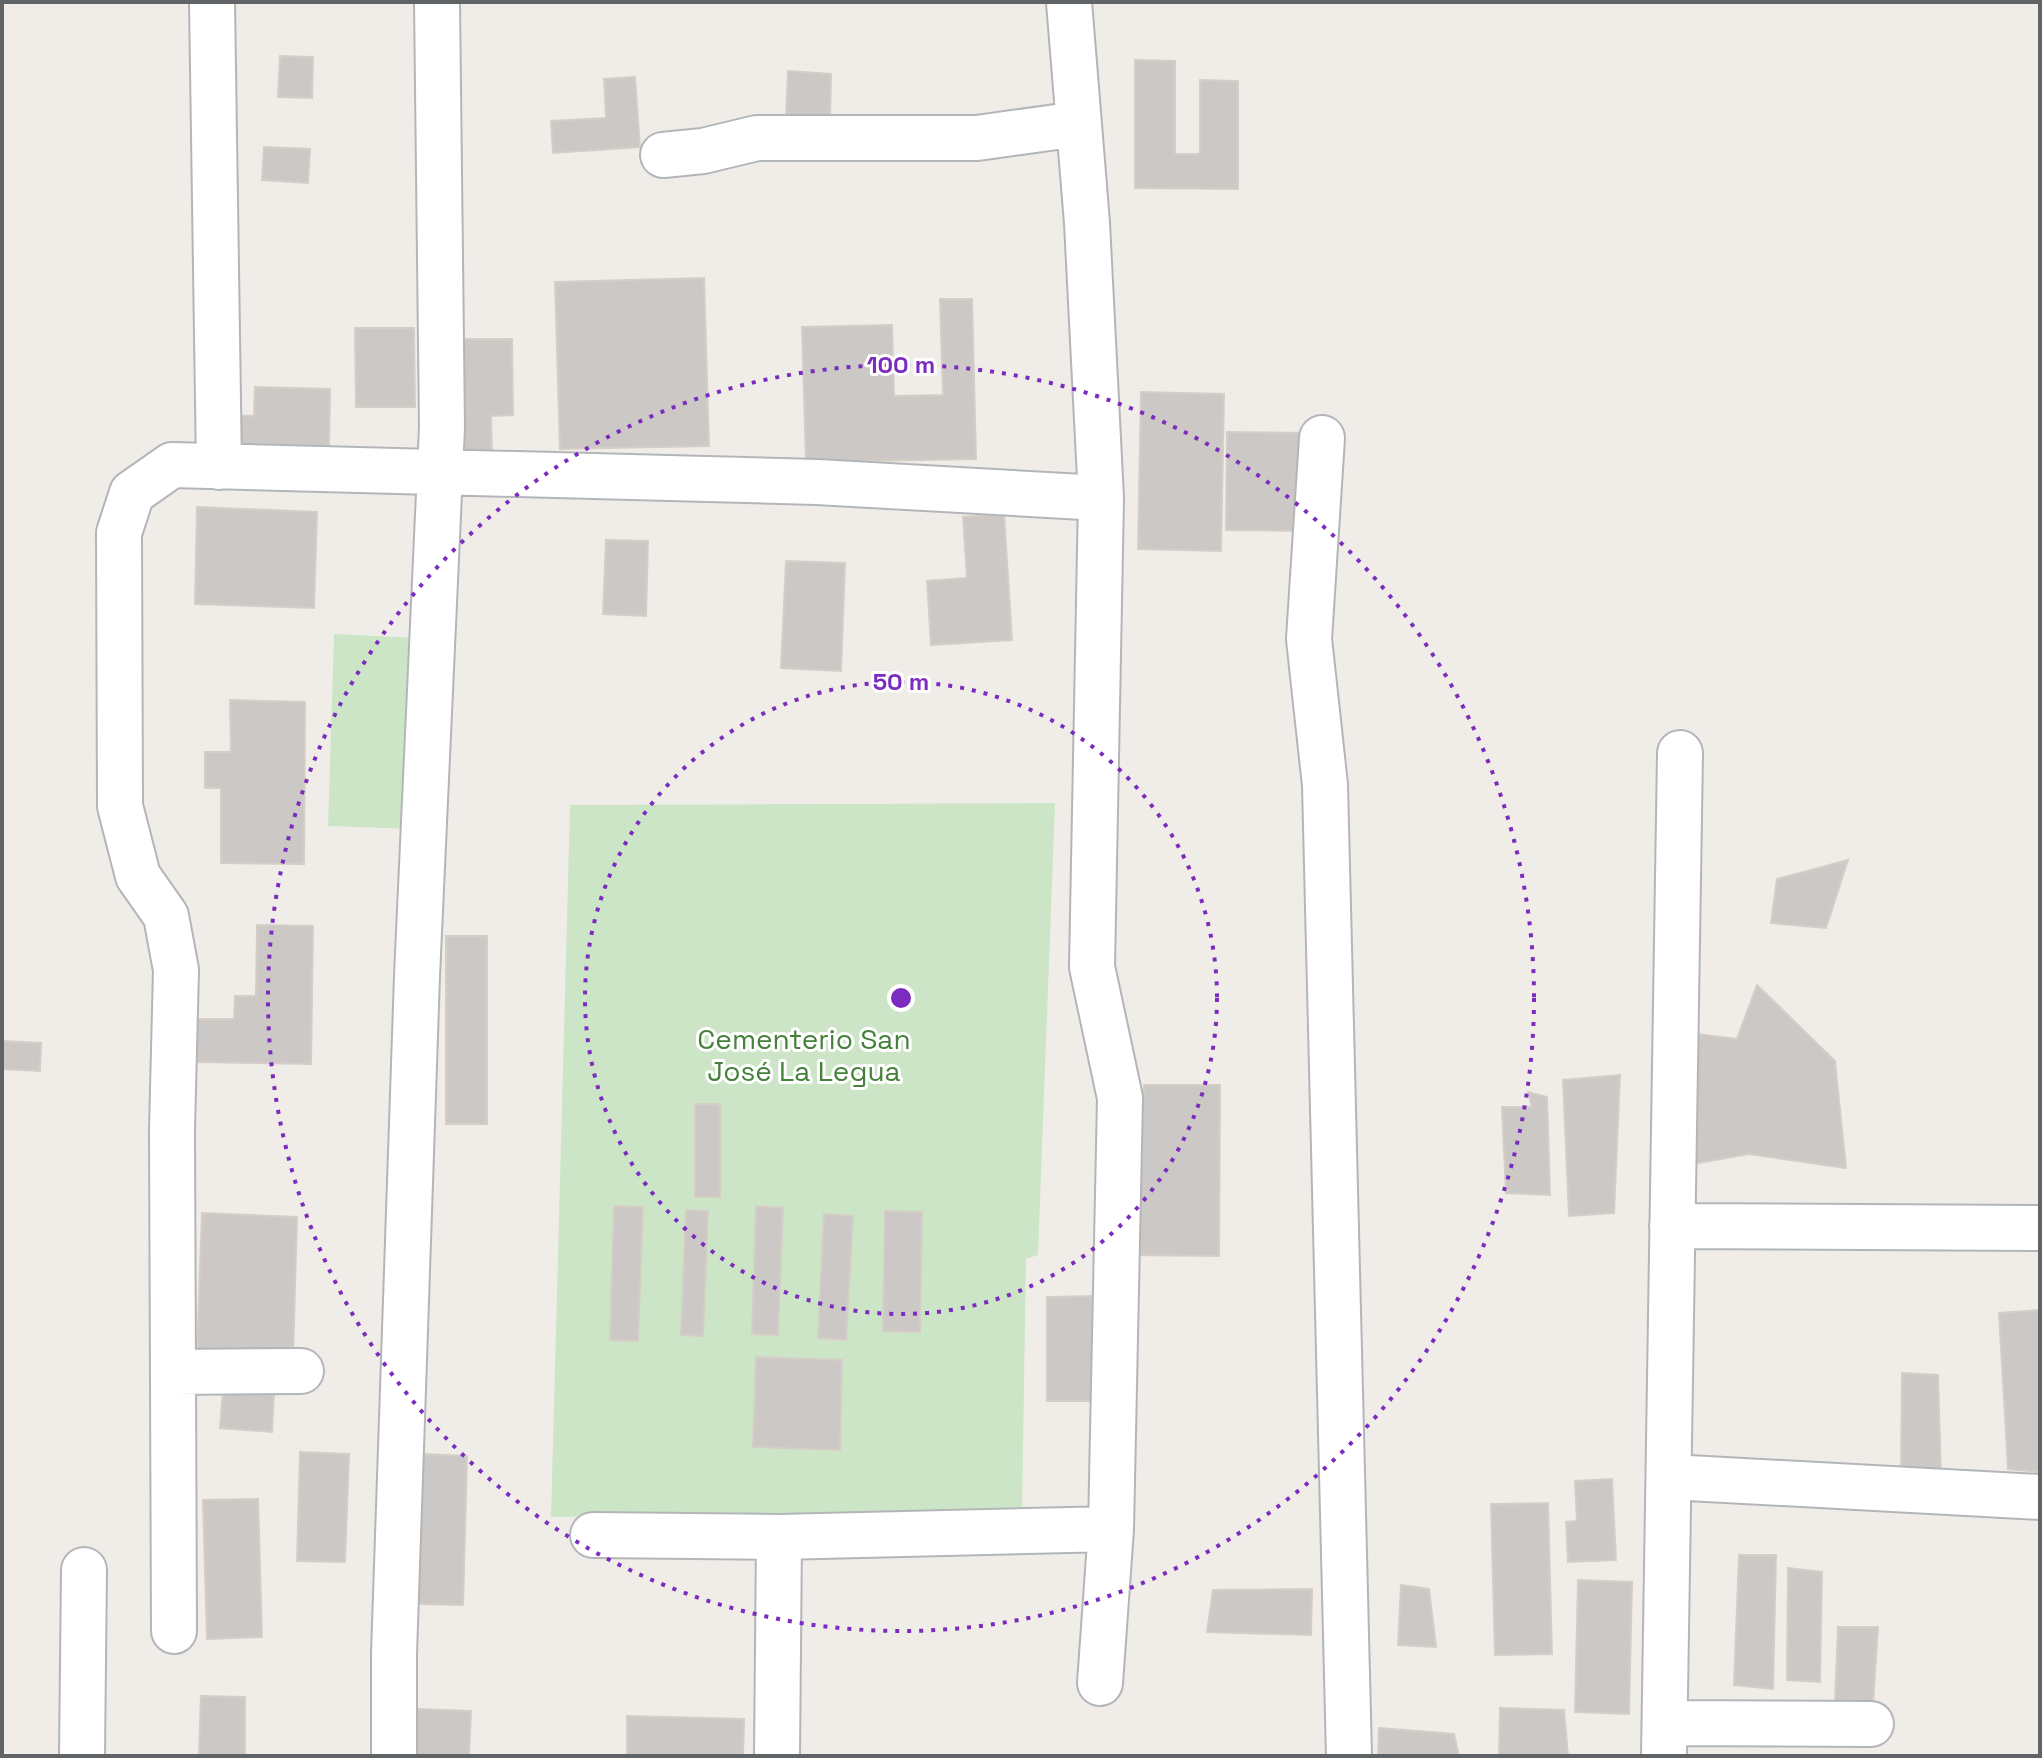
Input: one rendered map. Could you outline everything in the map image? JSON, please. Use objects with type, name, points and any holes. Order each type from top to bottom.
[{"type":"street","points":[[212,2],[212,222],[219,467]]},
{"type":"street","points":[[394,1756],[394,1654],[417,976],[441,473],[437,2]]},
{"type":"street","points":[[1069,2],[1101,498],[1092,967],[1120,1098],[1111,1529],[1100,1683]]},
{"type":"street","points":[[663,155],[703,151],[757,138],[977,138],[1078,124]]},
{"type":"street","points":[[1322,438],[1309,639],[1325,785],[1349,1756]]},
{"type":"street","points":[[174,1631],[172,1130],[176,970],[166,916],[138,876],[120,806],[119,533],[132,493],[172,465],[817,482],[1101,498]]},
{"type":"street","points":[[1680,753],[1664,1740],[1871,1724]]},
{"type":"street","points":[[1672,1226],[2040,1228]]},
{"type":"street","points":[[173,1372],[301,1371]]},
{"type":"street","points":[[1670,1477],[2040,1497]]},
{"type":"street","points":[[593,1535],[779,1537],[1111,1529]]},
{"type":"street","points":[[777,1756],[779,1537]]},
{"type":"street","points":[[82,1756],[84,1570]]},
{"type":"green space","points":[[334,634],[419,638],[414,829],[328,826]]},
{"type":"green space","name":"Cementerio San José La Legua","points":[[1055,803],[1038,1255],[1026,1259],[1022,1512],[551,1517],[570,805]]},
{"type":"building","points":[[280,56],[313,57],[312,98],[278,97]]},
{"type":"building","points":[[1135,60],[1175,61],[1175,154],[1200,154],[1200,80],[1238,81],[1238,189],[1135,188]]},
{"type":"building","points":[[788,71],[831,74],[830,120],[786,117]]},
{"type":"building","points":[[635,77],[640,147],[553,153],[551,121],[606,118],[604,79]]},
{"type":"building","points":[[264,147],[310,149],[308,183],[262,180]]},
{"type":"building","points":[[704,278],[709,446],[560,449],[555,282]]},
{"type":"building","points":[[940,299],[972,299],[976,459],[806,462],[802,327],[892,325],[894,396],[943,395]]},
{"type":"building","points":[[355,328],[414,328],[415,407],[356,407]]},
{"type":"building","points":[[461,339],[512,339],[513,415],[491,416],[492,454],[462,453]]},
{"type":"building","points":[[255,387],[330,389],[329,450],[229,449],[229,415],[254,416]]},
{"type":"building","points":[[1141,392],[1224,394],[1221,551],[1138,549]]},
{"type":"building","points":[[1227,432],[1308,433],[1307,531],[1226,530]]},
{"type":"building","points":[[197,507],[317,512],[314,608],[195,604]]},
{"type":"building","points":[[1004,514],[1012,640],[931,645],[927,581],[967,578],[963,517]]},
{"type":"building","points":[[606,540],[648,541],[646,616],[603,614]]},
{"type":"building","points":[[786,561],[845,563],[841,671],[781,668]]},
{"type":"building","points":[[230,700],[305,702],[304,864],[221,863],[221,788],[205,788],[205,752],[231,752]]},
{"type":"building","points":[[1848,860],[1826,928],[1771,923],[1777,879]]},
{"type":"building","points":[[257,925],[313,926],[311,1064],[196,1062],[197,1019],[234,1019],[235,996],[256,996]]},
{"type":"building","points":[[446,936],[487,936],[487,1124],[446,1124]]},
{"type":"building","points":[[1757,985],[1835,1061],[1846,1168],[1749,1154],[1687,1165],[1698,1034],[1737,1039]]},
{"type":"building","points":[[2,1041],[41,1043],[40,1071],[2,1069]]},
{"type":"building","points":[[1620,1075],[1614,1213],[1569,1216],[1563,1080]]},
{"type":"building","points":[[1144,1085],[1220,1085],[1219,1256],[1124,1255],[1126,1092],[1144,1092]]},
{"type":"building","points":[[1528,1092],[1547,1097],[1550,1195],[1506,1193],[1502,1107],[1532,1107]]},
{"type":"building","points":[[695,1104],[720,1104],[720,1197],[695,1197]]},
{"type":"building","points":[[614,1206],[643,1207],[638,1341],[610,1340]]},
{"type":"building","points":[[756,1206],[783,1208],[778,1335],[752,1334]]},
{"type":"building","points":[[686,1210],[708,1211],[703,1336],[681,1335]]},
{"type":"building","points":[[885,1211],[922,1212],[920,1332],[883,1331]]},
{"type":"building","points":[[202,1213],[297,1217],[293,1357],[197,1353]]},
{"type":"building","points":[[824,1214],[853,1216],[846,1340],[818,1338]]},
{"type":"building","points":[[1092,1296],[1093,1401],[1047,1401],[1047,1297]]},
{"type":"building","points":[[2040,1310],[2040,1472],[2008,1469],[1999,1313]]},
{"type":"building","points":[[756,1357],[842,1360],[840,1450],[753,1447]]},
{"type":"building","points":[[1902,1373],[1938,1375],[1941,1477],[1901,1474]]},
{"type":"building","points":[[223,1390],[274,1394],[272,1432],[220,1428]]},
{"type":"building","points":[[300,1452],[349,1454],[345,1562],[297,1561]]},
{"type":"building","points":[[423,1454],[467,1456],[463,1605],[418,1604]]},
{"type":"building","points":[[1612,1479],[1616,1560],[1568,1562],[1566,1522],[1577,1521],[1575,1481]]},
{"type":"building","points":[[258,1499],[262,1637],[207,1639],[203,1500]]},
{"type":"building","points":[[1548,1503],[1552,1654],[1495,1655],[1491,1504]]},
{"type":"building","points":[[1739,1555],[1776,1555],[1773,1689],[1734,1685]]},
{"type":"building","points":[[1788,1568],[1822,1572],[1820,1682],[1787,1680]]},
{"type":"building","points":[[1578,1580],[1632,1582],[1629,1714],[1575,1712]]},
{"type":"building","points":[[1401,1585],[1429,1589],[1436,1647],[1398,1645]]},
{"type":"building","points":[[1312,1589],[1311,1635],[1207,1632],[1213,1590]]},
{"type":"building","points":[[1838,1627],[1878,1627],[1873,1704],[1835,1701]]},
{"type":"building","points":[[201,1696],[245,1697],[245,1756],[199,1756]]},
{"type":"building","points":[[1500,1708],[1564,1710],[1568,1756],[1499,1756]]},
{"type":"building","points":[[417,1709],[471,1711],[469,1756],[415,1756]]},
{"type":"building","points":[[627,1716],[744,1719],[743,1756],[627,1756]]},
{"type":"building","points":[[1379,1728],[1454,1734],[1459,1756],[1378,1756]]}]
